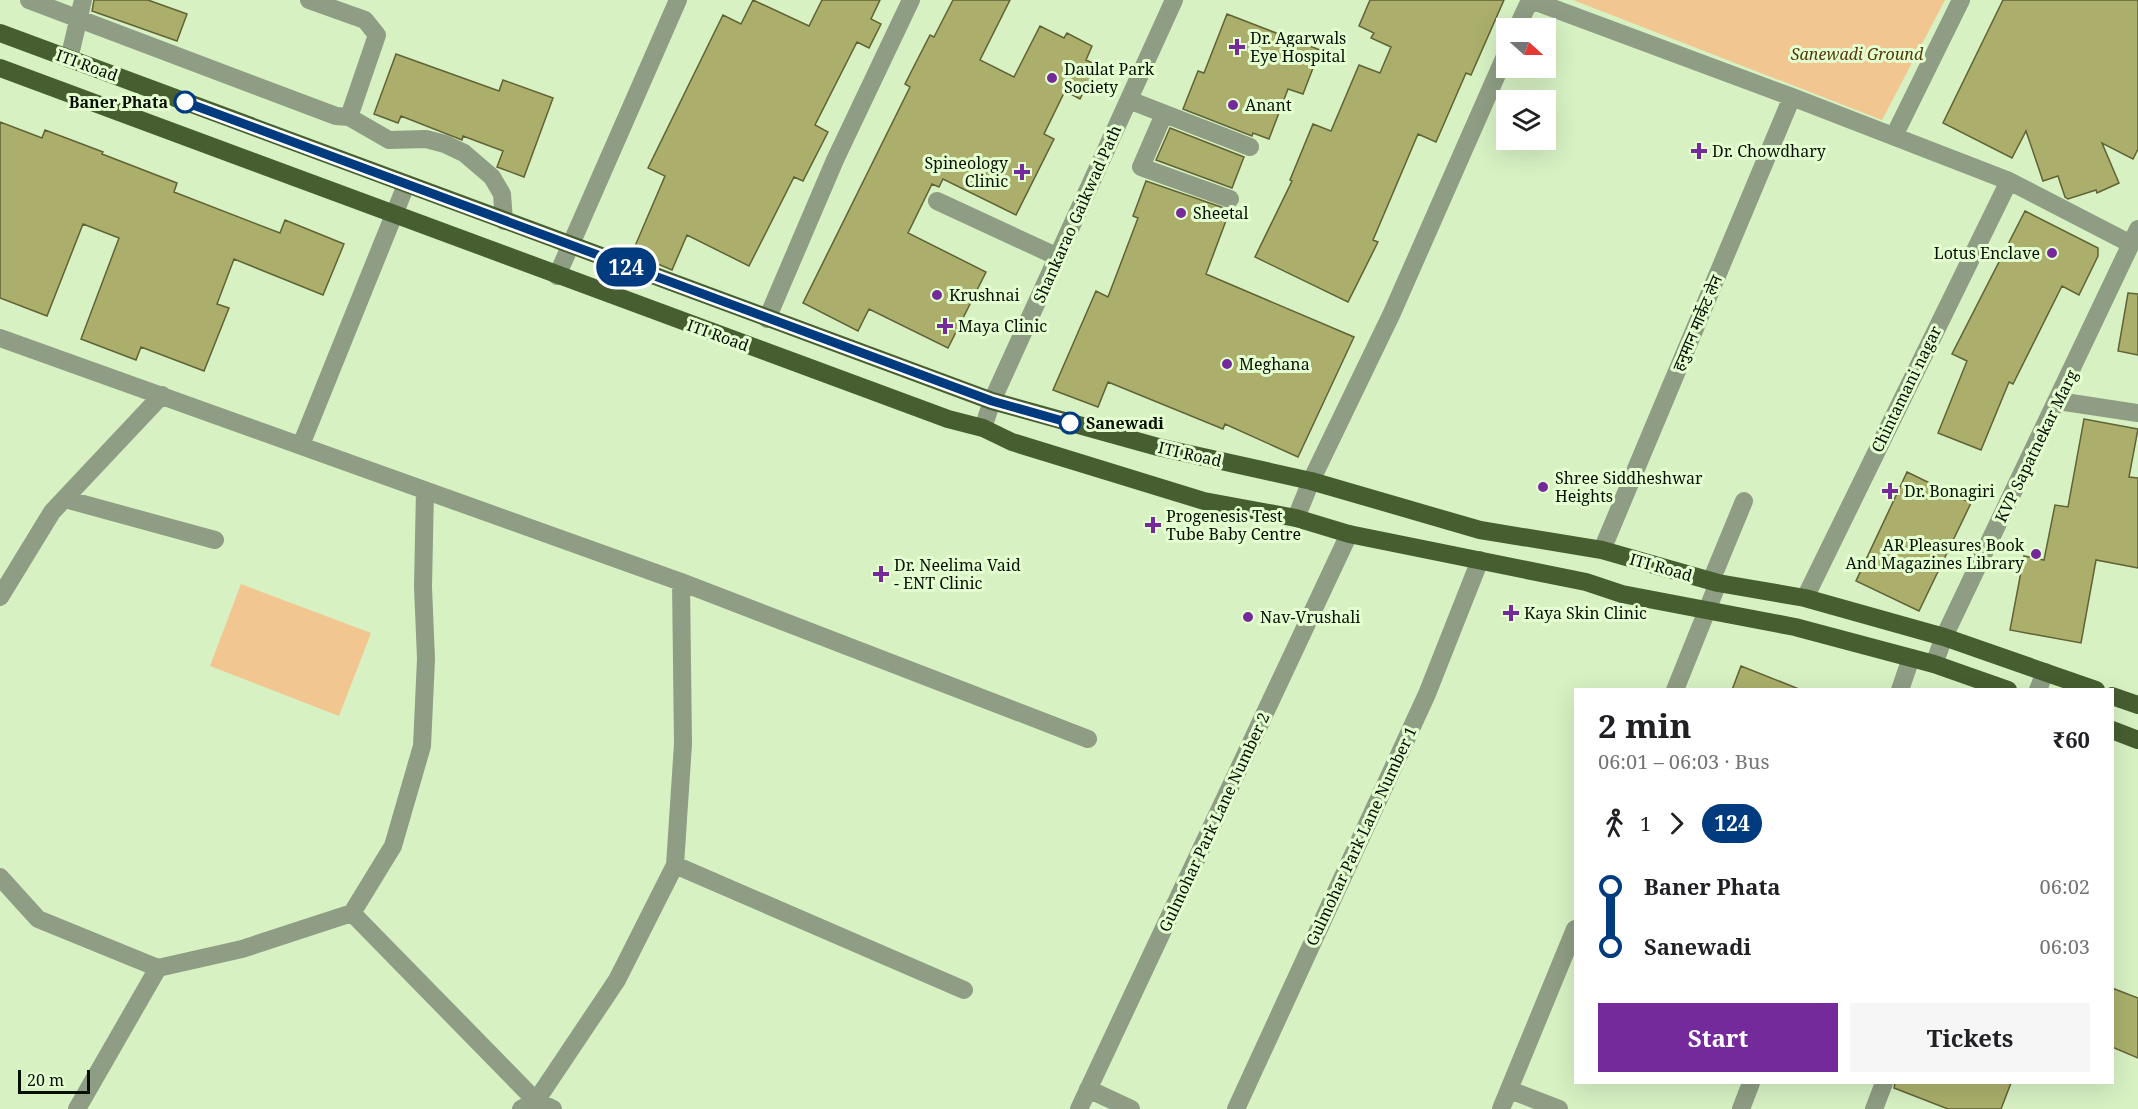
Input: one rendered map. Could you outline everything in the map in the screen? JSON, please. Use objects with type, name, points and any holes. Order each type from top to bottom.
[{"type":"main road","name":"ITI Road","points":[[0,33],[992,401],[1158,447],[1311,481],[1480,530],[1602,550],[1714,582],[1805,598],[1944,637],[2090,688]]},
{"type":"main road","name":"ITI Road","points":[[0,68],[557,276],[948,419],[983,428],[1012,442],[1204,501],[1296,518],[1349,534],[1586,582],[1622,594],[1707,613],[1795,627],[1934,664],[2002,688]]},
{"type":"main road","points":[[2114,697],[2138,705]]},
{"type":"main road","points":[[2114,731],[2138,740]]},
{"type":"street","points":[[29,0],[336,116],[349,117],[389,140],[426,139],[445,144],[464,153],[492,177],[502,194],[504,221]]},
{"type":"street","points":[[69,59],[83,0]]},
{"type":"street","points":[[309,0],[365,20],[377,34],[349,117]]},
{"type":"street","points":[[557,276],[678,0]]},
{"type":"street","points":[[767,319],[835,160],[911,0]]},
{"type":"street","name":"Shankarao Gaikwad Path","points":[[983,428],[992,401],[1174,0]]},
{"type":"street","points":[[1522,18],[1531,0],[2009,181],[2134,237]]},
{"type":"street","points":[[1894,136],[1961,0]]},
{"type":"street","points":[[1296,518],[1311,481],[1392,313],[1496,77]]},
{"type":"street","name":"हनुमान मार्केट लेन","points":[[1602,550],[1792,97]]},
{"type":"street","points":[[1129,100],[1250,147]]},
{"type":"street","points":[[1164,114],[1141,167],[1230,199]]},
{"type":"street","name":"Chintamani nagar","points":[[1805,598],[2009,181]]},
{"type":"street","points":[[301,445],[406,185]]},
{"type":"street","points":[[937,201],[1058,257]]},
{"type":"street","name":"KVP Sapatnekar Marg","points":[[1934,664],[1944,637],[2134,237]]},
{"type":"street","points":[[0,338],[681,582],[1088,739]]},
{"type":"street","points":[[0,597],[52,512],[162,395]]},
{"type":"street","points":[[2058,401],[2138,413]]},
{"type":"street","points":[[0,877],[38,919],[158,968],[242,949],[352,914],[393,846],[422,746],[426,659],[425,490]]},
{"type":"street","points":[[65,499],[215,540]]},
{"type":"street","points":[[1676,688],[1707,613],[1714,582],[1744,501]]},
{"type":"street","name":"Gulmohar Park Lane Number 2","points":[[1078,1109],[1349,534]]},
{"type":"street","name":"Gulmohar Park Lane Number 1","points":[[1236,1109],[1427,694],[1480,560]]},
{"type":"street","points":[[528,1105],[617,980],[675,865],[683,744],[681,582]]},
{"type":"street","points":[[1901,688],[1911,658]]},
{"type":"street","points":[[2039,688],[2045,672]]},
{"type":"street","points":[[675,865],[964,990]]},
{"type":"street","points":[[352,914],[528,1105],[553,1109]]},
{"type":"street","points":[[1502,1109],[1574,931]]},
{"type":"street","points":[[76,1109],[158,968]]},
{"type":"street","points":[[1741,1109],[1750,1084]]},
{"type":"street","points":[[1874,1109],[1884,1084]]},
{"type":"street","points":[[1088,1089],[1131,1109]]},
{"type":"street","points":[[1510,1090],[1559,1109]]},
{"type":"green space","name":"Sanewadi Ground","points":[[1573,0],[1945,0],[1882,120]]},
{"type":"green space","points":[[241,584],[371,633],[339,716],[210,666]]},
{"type":"building","points":[[94,0],[148,0],[187,14],[177,41],[92,11]]},
{"type":"building","points":[[753,0],[809,26],[822,0],[880,0],[871,19],[881,24],[869,48],[857,42],[815,125],[828,132],[803,181],[794,177],[749,266],[687,235],[672,270],[632,253],[665,176],[648,168],[723,15],[741,24]]},
{"type":"building","points":[[953,0],[1010,0],[980,60],[1014,77],[1040,26],[1064,38],[1067,33],[1092,46],[1086,60],[1097,65],[1080,99],[1065,91],[1044,134],[1054,139],[1016,215],[943,179],[939,187],[932,184],[908,233],[986,272],[948,348],[869,309],[858,331],[803,303],[910,87],[905,84],[930,35],[934,37]]},
{"type":"building","points":[[1370,0],[1504,0],[1471,75],[1466,73],[1436,142],[1418,134],[1373,240],[1378,242],[1348,302],[1255,257],[1292,181],[1290,180],[1313,124],[1331,131],[1359,65],[1380,73],[1391,47],[1371,38],[1374,33],[1359,26]]},
{"type":"building","points":[[2003,0],[2138,0],[2138,149],[2133,159],[2102,143],[2119,183],[2097,193],[2096,190],[2068,199],[2065,197],[2058,176],[2043,181],[2026,131],[2012,158],[1943,123]]},
{"type":"building","points":[[1227,14],[1320,50],[1303,94],[1288,89],[1269,139],[1253,133],[1252,136],[1183,109],[1198,71],[1204,73]]},
{"type":"building","points":[[396,54],[499,91],[503,80],[553,98],[524,177],[497,167],[503,151],[463,136],[462,140],[401,116],[398,123],[374,114]]},
{"type":"building","points":[[0,122],[42,138],[45,130],[103,152],[102,154],[177,183],[174,192],[280,233],[285,220],[344,244],[323,295],[234,259],[217,304],[229,308],[204,371],[141,347],[136,360],[81,339],[119,238],[83,224],[47,316],[0,298]]},
{"type":"building","points":[[1170,128],[1244,157],[1232,188],[1156,160]]},
{"type":"building","points":[[1146,181],[1230,210],[1206,274],[1354,337],[1298,457],[1225,424],[1223,429],[1108,382],[1098,407],[1053,390],[1096,291],[1108,297],[1138,218],[1133,216]]},
{"type":"building","points":[[2025,211],[2098,248],[2098,256],[2079,295],[2062,286],[2013,384],[2009,382],[1981,450],[1938,433],[1967,361],[1952,354]]},
{"type":"building","points":[[2128,293],[2138,294],[2138,355],[2118,351]]},
{"type":"building","points":[[2084,419],[2138,429],[2129,477],[2138,478],[2138,568],[2096,560],[2081,643],[2010,630],[2024,556],[2044,560],[2055,505],[2068,507]]},
{"type":"building","points":[[1907,472],[1971,503],[1919,611],[1856,581]]},
{"type":"building","points":[[1741,666],[1796,688],[1733,688]]},
{"type":"building","points":[[2114,989],[2138,998],[2138,1058],[2114,1048]]},
{"type":"building","points":[[1895,1084],[2011,1084],[2001,1109],[1948,1109],[1894,1088]]},
{"type":"bus line","name":"124","points":[[185,102],[992,401],[1070,423]]},
{"type":"place","name":"Dr. Agarwals Eye Hospital","points":[[1237,47]]},
{"type":"place","name":"Daulat Park Society","points":[[1052,78]]},
{"type":"place","name":"Baner Phata","points":[[185,102]]},
{"type":"place","name":"Anant","points":[[1233,105]]},
{"type":"place","name":"Dr. Chowdhary","points":[[1699,151]]},
{"type":"place","name":"Spineology Clinic","points":[[1022,172]]},
{"type":"place","name":"Sheetal","points":[[1181,213]]},
{"type":"place","name":"Lotus Enclave","points":[[2052,253]]},
{"type":"place","name":"Krushnai","points":[[937,295]]},
{"type":"place","name":"Maya Clinic","points":[[945,326]]},
{"type":"place","name":"Meghana","points":[[1227,364]]},
{"type":"place","name":"Sanewadi","points":[[1070,423]]},
{"type":"place","name":"Shree Siddheshwar Heights","points":[[1543,487]]},
{"type":"place","name":"Dr. Bonagiri","points":[[1890,491]]},
{"type":"place","name":"Progenesis Test Tube Baby Centre","points":[[1153,525]]},
{"type":"place","name":"AR Pleasures Book And Magazines Library","points":[[2036,554]]},
{"type":"place","name":"Dr. Neelima Vaid - ENT Clinic","points":[[881,574]]},
{"type":"place","name":"Kaya Skin Clinic","points":[[1511,613]]},
{"type":"place","name":"Nav-Vrushali","points":[[1248,617]]}]
